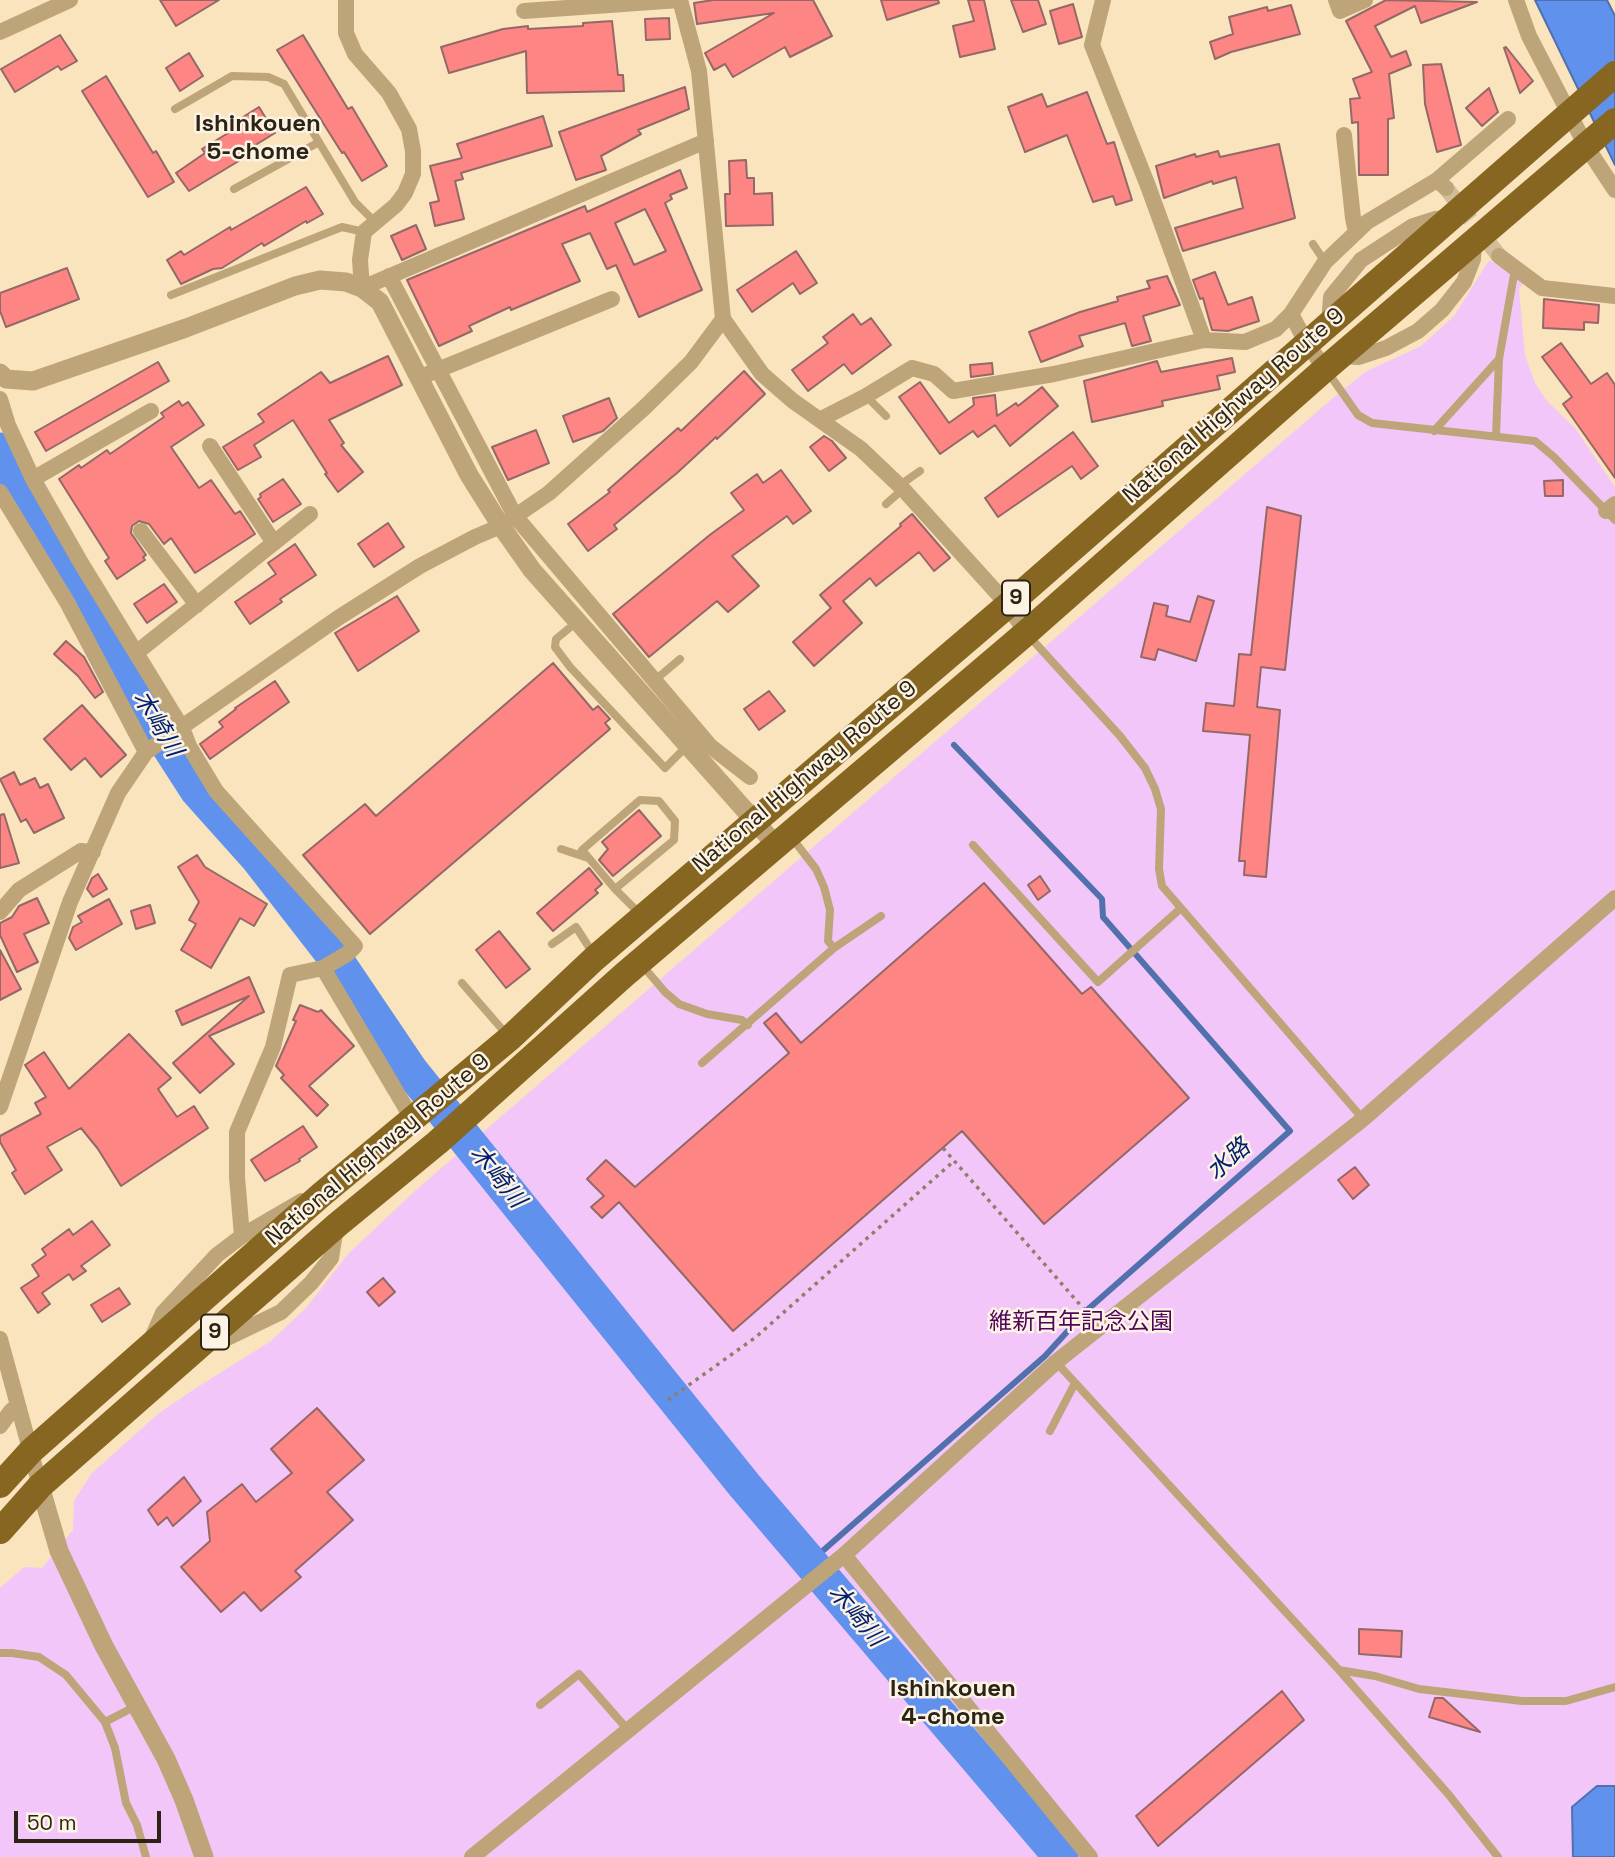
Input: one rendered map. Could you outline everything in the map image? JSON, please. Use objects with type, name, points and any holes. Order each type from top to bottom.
[{"type":"highway","name":"National Highway Route 9","points":[[0,1485],[31,1451],[321,1195],[510,1038],[595,958],[1008,605],[1615,74]]},
{"type":"highway","name":"National Highway Route 9","points":[[0,1531],[40,1486],[204,1341],[337,1225],[438,1142],[782,839],[1026,633],[1333,362],[1599,135]]},
{"type":"street","points":[[0,32],[70,0]]},
{"type":"street","points":[[346,0],[346,33],[355,54],[389,93],[409,129],[413,151],[413,174],[405,193],[396,205],[370,227],[360,260],[362,288]]},
{"type":"street","points":[[524,11],[680,0],[699,71],[723,319],[762,374],[793,401],[861,449],[901,487],[1008,605],[1026,633]]},
{"type":"street","points":[[1103,0],[1092,45],[1204,340]]},
{"type":"street","points":[[1336,0],[1340,11],[1364,0]]},
{"type":"street","points":[[1516,0],[1529,36],[1575,109],[1599,135],[1615,190]]},
{"type":"street","points":[[821,419],[912,368],[934,374],[953,391],[1054,374],[1204,340],[1245,342],[1276,329],[1291,314],[1325,261],[1367,222],[1441,184],[1508,119]]},
{"type":"street","points":[[1344,135],[1356,232]]},
{"type":"street","points":[[362,288],[706,141]]},
{"type":"street","points":[[1499,256],[1542,288],[1615,296]]},
{"type":"street","points":[[389,276],[469,475],[648,685],[688,745],[754,820],[782,839]]},
{"type":"street","points":[[2,380],[33,381],[186,328],[295,286],[320,280],[346,282],[362,288],[380,302],[428,374]]},
{"type":"street","points":[[428,374],[612,299]]},
{"type":"street","points":[[1291,314],[1306,342],[1333,362]]},
{"type":"street","points":[[0,1107],[70,902],[118,793],[146,752],[338,618],[421,566],[508,521],[548,492],[644,408],[691,362],[723,319]]},
{"type":"street","points":[[0,399],[8,425],[33,479],[182,728],[188,746],[216,791],[355,946],[323,968],[290,975],[273,1047],[237,1132],[237,1177],[242,1236]]},
{"type":"street","points":[[33,479],[151,411]]},
{"type":"street","points":[[210,446],[274,543]]},
{"type":"street","points":[[0,492],[67,602],[146,752]]},
{"type":"street","points":[[136,653],[310,514]]},
{"type":"street","points":[[508,521],[532,570],[578,621],[710,746],[750,777]]},
{"type":"street","points":[[141,531],[197,605]]},
{"type":"street","points":[[0,912],[19,890],[81,851],[93,852]]},
{"type":"street","points":[[472,1857],[844,1555],[1056,1362],[1363,1119],[1615,898]]},
{"type":"street","points":[[323,968],[416,1116]]},
{"type":"street","points":[[147,1350],[163,1313],[217,1255],[242,1236],[298,1202],[321,1195]]},
{"type":"street","points":[[0,1339],[6,1380],[18,1405],[59,1551],[104,1646],[166,1759],[204,1857]]},
{"type":"street","points":[[0,1426],[10,1410],[18,1405]]},
{"type":"street","points":[[844,1555],[1090,1857]]},
{"type":"lane","points":[[175,109],[232,76],[268,77],[284,84],[370,227]]},
{"type":"lane","points":[[234,189],[319,142]]},
{"type":"lane","points":[[171,295],[342,226],[370,227]]},
{"type":"lane","points":[[1313,244],[1325,261]]},
{"type":"lane","points":[[1496,436],[1499,359],[1515,268]]},
{"type":"lane","points":[[1434,430],[1499,359]]},
{"type":"lane","points":[[1333,362],[1358,415],[1372,423],[1535,441],[1612,512]]},
{"type":"lane","points":[[866,396],[886,416]]},
{"type":"lane","points":[[886,504],[920,471]]},
{"type":"lane","points":[[578,621],[556,639],[555,647],[570,667],[665,768],[688,745]]},
{"type":"lane","points":[[1026,633],[1120,736],[1144,768],[1155,789],[1161,809],[1159,869],[1162,886],[1363,1119]]},
{"type":"lane","points":[[648,685],[680,659]]},
{"type":"lane","points":[[615,889],[674,840],[675,821],[659,801],[640,800],[582,850],[615,889],[643,917]]},
{"type":"lane","points":[[782,839],[816,869],[830,910],[828,942],[834,948]]},
{"type":"lane","points":[[973,845],[1098,982],[1180,909]]},
{"type":"lane","points":[[561,849],[588,858]]},
{"type":"lane","points":[[702,1063],[748,1026],[834,948],[880,916]]},
{"type":"lane","points":[[552,944],[576,927],[595,958]]},
{"type":"lane","points":[[640,963],[679,1004],[707,1014],[742,1020],[748,1026]]},
{"type":"lane","points":[[462,983],[510,1038]]},
{"type":"lane","points":[[1056,1362],[1339,1670],[1449,1795],[1498,1857]]},
{"type":"lane","points":[[1050,1431],[1075,1383]]},
{"type":"lane","points":[[0,1653],[39,1657],[66,1675],[106,1722],[115,1748],[127,1803],[137,1825],[146,1857]]},
{"type":"lane","points":[[1339,1670],[1375,1676],[1419,1689],[1522,1701],[1566,1701],[1615,1687]]},
{"type":"lane","points":[[540,1705],[579,1674],[628,1730]]},
{"type":"lane","points":[[106,1722],[136,1706]]},
{"type":"path","points":[[943,1148],[1093,1319]]},
{"type":"path","points":[[668,1400],[757,1337],[954,1161]]},
{"type":"green space","name":"維新百年記念公園","points":[[1489,260],[1524,282],[1519,289],[1525,355],[1535,383],[1547,401],[1575,428],[1615,487],[1615,1857],[0,1857],[0,1588],[24,1567],[42,1568],[73,1530],[74,1501],[91,1474],[159,1413],[271,1341],[306,1308],[348,1254],[416,1190],[1333,398],[1365,372],[1421,346],[1454,316]]},
{"type":"water","points":[[1535,0],[1607,0],[1615,16],[1615,165]]},
{"type":"water","points":[[1597,1786],[1615,1786],[1615,1857],[1573,1857],[1572,1807]]},
{"type":"building","points":[[160,0],[219,0],[176,26]]},
{"type":"building","points":[[713,0],[813,0],[832,36],[790,57],[785,47],[733,77],[725,64],[714,70],[705,53],[774,13],[697,24],[694,3]]},
{"type":"building","points":[[881,0],[938,0],[939,3],[887,20]]},
{"type":"building","points":[[968,0],[984,0],[995,49],[960,57],[953,26],[974,21]]},
{"type":"building","points":[[1011,0],[1038,0],[1046,24],[1023,32]]},
{"type":"building","points":[[1386,0],[1477,2],[1421,23],[1415,6],[1375,26],[1391,57],[1406,51],[1411,65],[1389,74],[1394,118],[1388,119],[1388,175],[1359,175],[1358,122],[1352,123],[1350,99],[1360,98],[1353,79],[1372,72],[1346,21]]},
{"type":"building","points":[[1073,4],[1082,37],[1059,44],[1050,11]]},
{"type":"building","points":[[1291,5],[1300,34],[1231,52],[1215,59],[1210,42],[1233,34],[1229,17],[1267,7],[1268,11]]},
{"type":"building","points":[[669,18],[670,39],[646,40],[645,19]]},
{"type":"building","points":[[612,21],[618,75],[623,75],[624,91],[527,93],[526,51],[449,73],[441,47],[503,29],[583,26],[583,23]]},
{"type":"building","points":[[60,35],[77,61],[61,70],[58,66],[15,92],[1,69]]},
{"type":"building","points":[[303,35],[348,109],[352,107],[387,166],[362,181],[277,50]]},
{"type":"building","points":[[1506,47],[1533,81],[1520,93],[1504,48]]},
{"type":"building","points":[[189,53],[203,76],[180,91],[166,68]]},
{"type":"building","points":[[1441,64],[1461,145],[1437,152],[1425,104],[1423,65]]},
{"type":"building","points":[[106,76],[174,182],[148,197],[82,91]]},
{"type":"building","points":[[685,87],[689,109],[638,130],[641,134],[601,156],[606,170],[576,180],[559,132]]},
{"type":"building","points":[[1489,88],[1498,112],[1482,126],[1466,108]]},
{"type":"building","points":[[1087,92],[1107,144],[1114,142],[1132,200],[1116,205],[1113,196],[1093,202],[1067,135],[1025,152],[1008,107],[1042,94],[1047,107]]},
{"type":"building","points":[[259,107],[275,133],[244,152],[247,156],[189,191],[176,173],[205,153],[202,149],[246,122],[243,117]]},
{"type":"building","points":[[543,116],[552,146],[461,173],[463,179],[455,181],[464,219],[435,226],[430,203],[439,201],[430,166],[462,158],[457,144]]},
{"type":"building","points":[[1279,144],[1295,218],[1183,251],[1175,228],[1243,208],[1236,177],[1213,184],[1212,181],[1164,198],[1156,166],[1195,154],[1196,157],[1218,151],[1220,157]]},
{"type":"building","points":[[746,160],[747,178],[754,178],[754,194],[772,193],[773,225],[726,226],[725,194],[730,194],[729,161]]},
{"type":"building","points":[[680,170],[687,188],[670,195],[672,199],[665,203],[702,290],[639,317],[616,265],[607,269],[590,233],[562,244],[580,281],[511,310],[510,307],[469,326],[472,331],[439,346],[407,280],[585,206],[587,212]],"holes":[[[645,209],[666,251],[634,265],[615,223]]]},
{"type":"building","points":[[306,187],[323,214],[264,246],[262,243],[222,268],[213,269],[181,284],[167,260],[181,251],[184,255]]},
{"type":"building","points":[[416,225],[426,249],[402,260],[391,236]]},
{"type":"building","points":[[796,251],[817,283],[800,294],[793,283],[752,312],[737,290]]},
{"type":"building","points":[[67,268],[79,299],[6,327],[0,311],[0,293]]},
{"type":"building","points":[[1215,272],[1228,305],[1252,297],[1259,321],[1228,331],[1212,330],[1203,298],[1200,299],[1193,280]]},
{"type":"building","points":[[1167,276],[1180,305],[1143,316],[1151,341],[1132,346],[1125,323],[1079,336],[1083,346],[1041,362],[1029,332],[1080,312],[1118,301],[1117,297],[1150,288],[1147,281]]},
{"type":"building","points":[[1544,299],[1599,305],[1598,323],[1584,322],[1584,330],[1543,328]]},
{"type":"building","points":[[853,314],[861,325],[871,318],[891,345],[852,374],[844,364],[808,391],[792,370],[828,343],[823,337]]},
{"type":"building","points":[[1561,343],[1591,384],[1607,373],[1615,385],[1615,478],[1563,404],[1572,397],[1542,357]]},
{"type":"building","points":[[388,356],[402,385],[329,420],[344,443],[341,445],[363,472],[338,492],[293,420],[254,445],[261,457],[238,470],[223,447],[264,422],[258,414],[321,372],[330,383]]},
{"type":"building","points":[[1232,358],[1235,372],[1217,376],[1220,389],[1162,401],[1163,406],[1092,422],[1084,381],[1157,361],[1161,372]]},
{"type":"building","points":[[158,362],[169,381],[46,451],[35,432]]},
{"type":"building","points":[[992,363],[993,374],[971,377],[970,365]]},
{"type":"building","points":[[744,371],[765,394],[717,439],[716,437],[614,525],[617,529],[588,551],[568,524],[610,492],[608,490],[678,428],[681,431]]},
{"type":"building","points":[[920,382],[949,423],[974,405],[973,398],[995,395],[997,416],[1016,403],[1018,406],[1042,387],[1058,406],[1010,446],[995,425],[978,437],[973,431],[940,454],[899,397]]},
{"type":"building","points":[[609,398],[617,418],[603,431],[573,442],[563,416]]},
{"type":"building","points":[[179,401],[182,406],[188,402],[204,425],[171,447],[199,488],[211,480],[235,514],[240,511],[255,534],[195,573],[171,538],[164,544],[149,524],[139,521],[132,526],[131,533],[146,555],[143,557],[145,560],[117,579],[105,561],[109,558],[59,479],[107,450],[110,454],[164,417],[161,413]]},
{"type":"building","points":[[536,430],[549,463],[508,480],[492,447]]},
{"type":"building","points":[[1073,432],[1098,466],[1081,479],[1072,466],[998,517],[985,498]]},
{"type":"building","points":[[824,436],[832,441],[846,458],[829,471],[810,447]]},
{"type":"building","points":[[781,470],[811,511],[793,524],[787,516],[732,556],[759,586],[728,612],[717,601],[649,657],[613,614],[744,510],[731,493],[757,474],[763,483]]},
{"type":"building","points":[[283,479],[301,504],[273,522],[258,499],[260,494]]},
{"type":"building","points":[[1563,480],[1563,496],[1545,496],[1544,481]]},
{"type":"building","points":[[1267,507],[1301,516],[1285,670],[1261,667],[1257,707],[1280,710],[1266,877],[1244,875],[1245,861],[1239,861],[1250,735],[1203,731],[1206,703],[1234,706],[1239,654],[1251,655]]},
{"type":"building","points":[[912,514],[950,558],[934,571],[919,552],[876,586],[870,578],[843,601],[862,623],[814,666],[793,642],[831,608],[820,595]]},
{"type":"building","points":[[388,523],[404,547],[374,567],[358,544]]},
{"type":"building","points":[[295,544],[316,575],[280,599],[282,602],[250,624],[235,602],[276,574],[268,563]]},
{"type":"building","points":[[164,584],[177,602],[147,623],[134,604]]},
{"type":"building","points":[[397,596],[419,631],[358,671],[335,633]]},
{"type":"building","points":[[1198,596],[1214,601],[1196,661],[1158,649],[1155,660],[1141,657],[1154,603],[1168,606],[1166,616],[1190,622]]},
{"type":"building","points":[[66,641],[84,657],[103,692],[95,698],[78,676],[54,654]]},
{"type":"building","points":[[553,663],[593,710],[598,706],[610,719],[605,723],[610,729],[370,934],[303,855],[365,804],[376,816]]},
{"type":"building","points":[[275,681],[289,702],[210,759],[200,744],[223,727],[219,722],[235,708]]},
{"type":"building","points":[[769,691],[785,711],[759,730],[744,709]]},
{"type":"building","points":[[82,705],[126,755],[101,777],[85,758],[71,770],[44,739]]},
{"type":"building","points":[[14,772],[20,785],[35,778],[40,788],[48,784],[64,818],[34,833],[26,819],[21,822],[0,779]]},
{"type":"building","points":[[639,810],[661,836],[613,876],[599,860],[608,849],[602,842]]},
{"type":"building","points":[[4,814],[19,863],[0,868],[0,815]]},
{"type":"building","points":[[197,855],[205,867],[267,904],[254,926],[240,918],[211,968],[181,950],[196,924],[189,920],[199,902],[178,867]]},
{"type":"building","points":[[589,868],[602,884],[595,890],[598,893],[553,931],[537,913]]},
{"type":"building","points":[[98,874],[107,889],[93,897],[87,889],[92,878]]},
{"type":"building","points":[[1040,876],[1050,891],[1038,900],[1028,885]]},
{"type":"building","points":[[984,883],[1082,994],[1091,987],[1189,1098],[1044,1224],[962,1131],[733,1331],[619,1202],[602,1218],[591,1207],[604,1196],[587,1179],[606,1160],[635,1187],[789,1053],[764,1023],[776,1013],[801,1043]]},
{"type":"building","points":[[37,898],[49,923],[24,934],[38,962],[17,972],[0,935],[0,923],[12,917],[19,906]]},
{"type":"building","points":[[109,899],[122,924],[76,950],[69,938],[73,927],[82,922],[78,916]]},
{"type":"building","points":[[150,905],[155,923],[136,929],[131,911]]},
{"type":"building","points":[[499,931],[530,969],[506,988],[476,950]]},
{"type":"building","points":[[0,950],[21,989],[0,1000]]},
{"type":"building","points":[[249,977],[264,1012],[209,1036],[234,1064],[200,1093],[173,1063],[249,996],[182,1025],[176,1011]]},
{"type":"building","points":[[300,1005],[318,1012],[321,1010],[354,1046],[309,1086],[328,1105],[317,1116],[281,1078],[284,1075],[276,1066],[296,1021],[293,1020]]},
{"type":"building","points":[[129,1034],[171,1078],[158,1089],[177,1117],[194,1106],[208,1128],[121,1186],[81,1128],[47,1147],[62,1170],[25,1194],[12,1173],[16,1170],[0,1142],[0,1136],[41,1114],[35,1103],[46,1097],[25,1065],[44,1052],[69,1089]]},
{"type":"building","points":[[303,1126],[317,1147],[299,1159],[300,1161],[265,1181],[251,1160]]},
{"type":"building","points":[[1355,1167],[1369,1185],[1353,1199],[1338,1180]]},
{"type":"building","points":[[92,1221],[110,1245],[81,1266],[86,1271],[73,1280],[69,1274],[42,1293],[50,1304],[38,1313],[21,1288],[39,1276],[32,1265],[46,1255],[42,1249],[69,1229],[73,1235]]},
{"type":"building","points":[[383,1278],[395,1292],[379,1306],[367,1292]]},
{"type":"building","points":[[119,1288],[130,1304],[102,1322],[91,1305]]},
{"type":"building","points":[[317,1408],[364,1460],[327,1492],[353,1520],[295,1571],[301,1577],[261,1611],[244,1592],[221,1612],[181,1567],[210,1541],[207,1512],[242,1484],[256,1502],[292,1473],[271,1449]]},
{"type":"building","points":[[184,1477],[201,1501],[173,1526],[167,1517],[158,1525],[148,1510]]},
{"type":"building","points":[[1359,1629],[1402,1631],[1401,1657],[1359,1654]]},
{"type":"building","points":[[1282,1691],[1304,1720],[1158,1846],[1136,1816]]},
{"type":"building","points":[[1435,1698],[1443,1698],[1480,1732],[1429,1717]]},
{"type":"waterway","name":"木崎川","points":[[0,450],[21,497],[159,731],[197,790],[257,857],[330,951],[411,1071],[745,1486],[1061,1857]]},
{"type":"waterway","name":"水路","points":[[810,1562],[1045,1356],[1086,1311],[1290,1131],[1103,917],[1102,899],[954,745]]},
{"type":"tunnel","points":[[1446,188],[1499,256]]},
{"type":"district","name":"Ishinkouen 5-chome","points":[[258,138]]},
{"type":"district","name":"Ishinkouen 4-chome","points":[[953,1703]]}]
